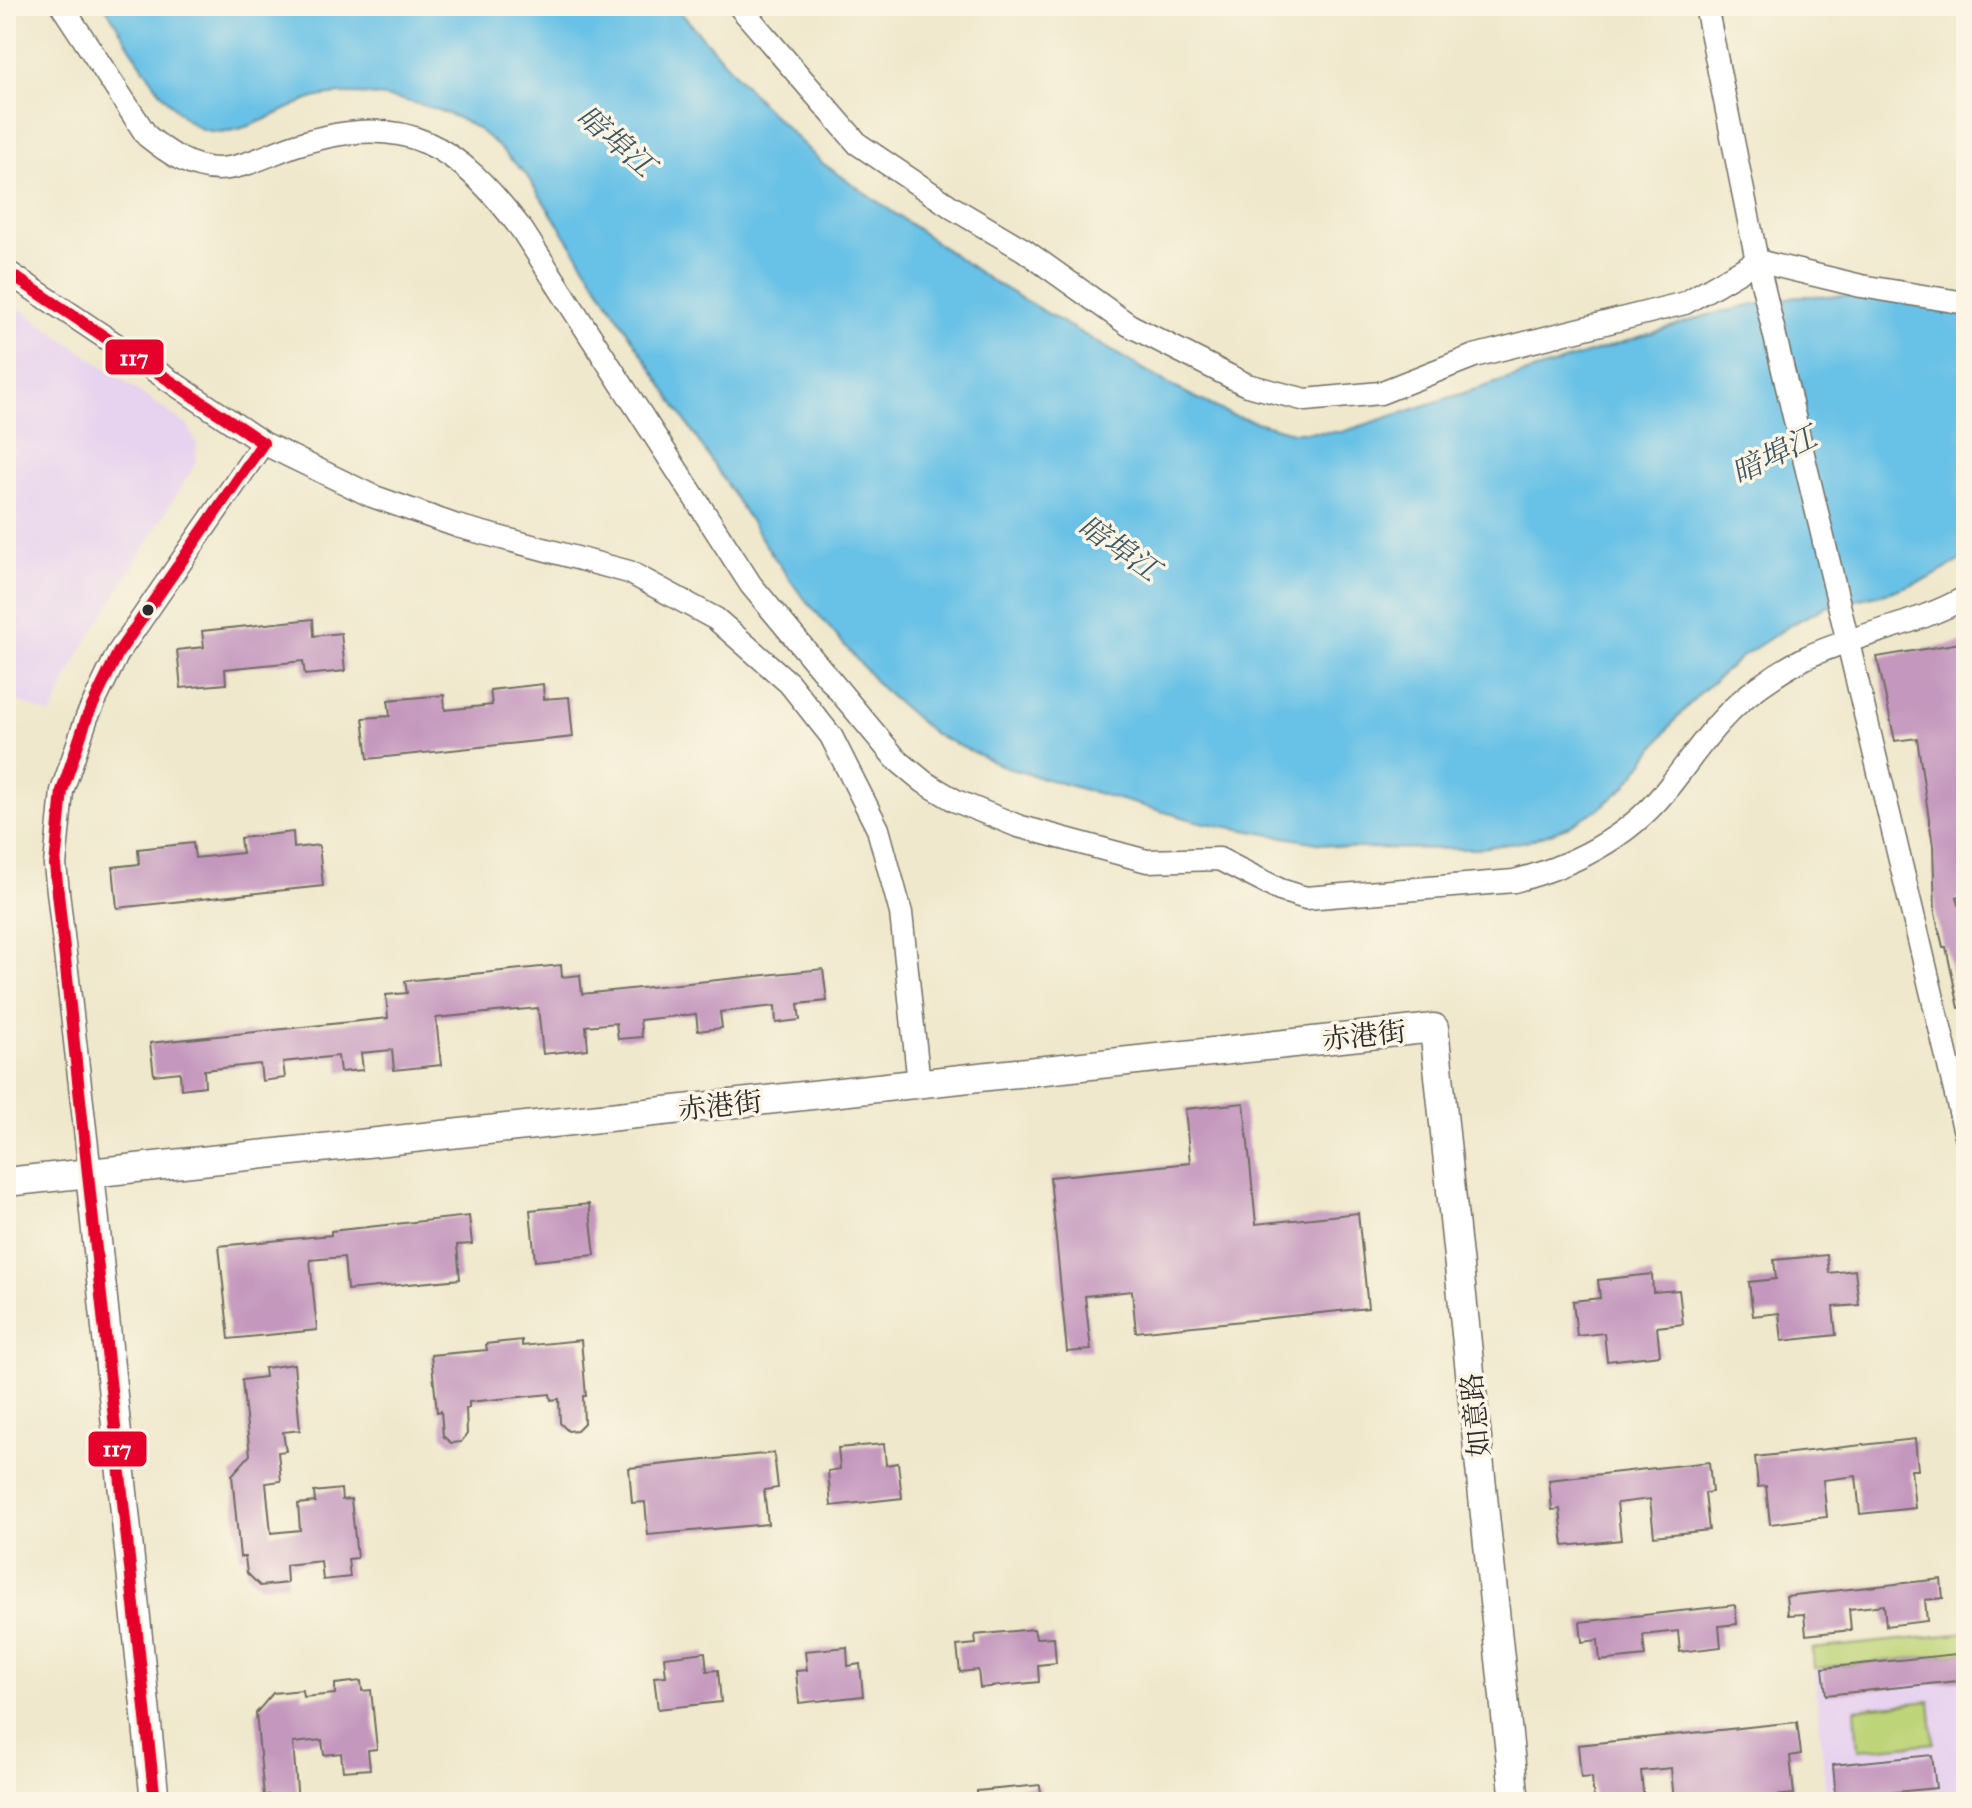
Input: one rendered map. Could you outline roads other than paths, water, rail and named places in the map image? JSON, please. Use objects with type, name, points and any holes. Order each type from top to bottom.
[{"type":"street","points":[[62,6],[147,136],[164,150],[189,163],[216,169],[249,163],[294,145],[337,133],[385,131],[420,139],[457,160],[493,191],[522,230],[751,585],[796,641],[896,759],[924,782],[956,801],[1018,826],[1147,861],[1219,859],[1280,890],[1306,898],[1514,881],[1547,873],[1611,841],[1657,801],[1712,730],[1736,705],[1785,669],[1847,635],[1943,610],[1966,597]]},
{"type":"street","points":[[739,6],[858,144],[953,208],[1024,250],[1129,325],[1247,385],[1306,400],[1380,393],[1474,356],[1685,303],[1757,261],[1861,286],[1966,303]]},
{"type":"street","points":[[1706,6],[1757,261],[1966,1137]]},
{"type":"street","points":[[6,271],[263,443],[386,501],[457,526],[629,572],[716,619],[789,683],[831,736],[878,829],[901,913],[919,1084]]},
{"type":"street","points":[[155,1802],[55,865],[62,791],[87,717],[118,653],[263,443]]},
{"type":"street","name":"赤港街","points":[[6,1182],[1434,1028]]},
{"type":"street","name":"如意路","points":[[1434,1028],[1515,1802]]},
{"type":"water","name":"暗埠江","points":[[105,6],[675,6],[761,103],[821,162],[990,280],[1176,388],[1231,415],[1292,432],[1342,432],[1708,315],[1797,296],[1945,301],[1966,305],[1966,557],[1930,578],[1890,592],[1825,607],[1792,624],[1740,658],[1698,695],[1674,721],[1625,787],[1600,808],[1567,827],[1528,841],[1475,849],[1345,848],[1200,822],[1007,768],[934,734],[881,688],[798,591],[525,173],[489,138],[460,119],[419,104],[350,94],[311,99],[244,128],[216,132],[202,129],[189,122],[162,93]]}]
